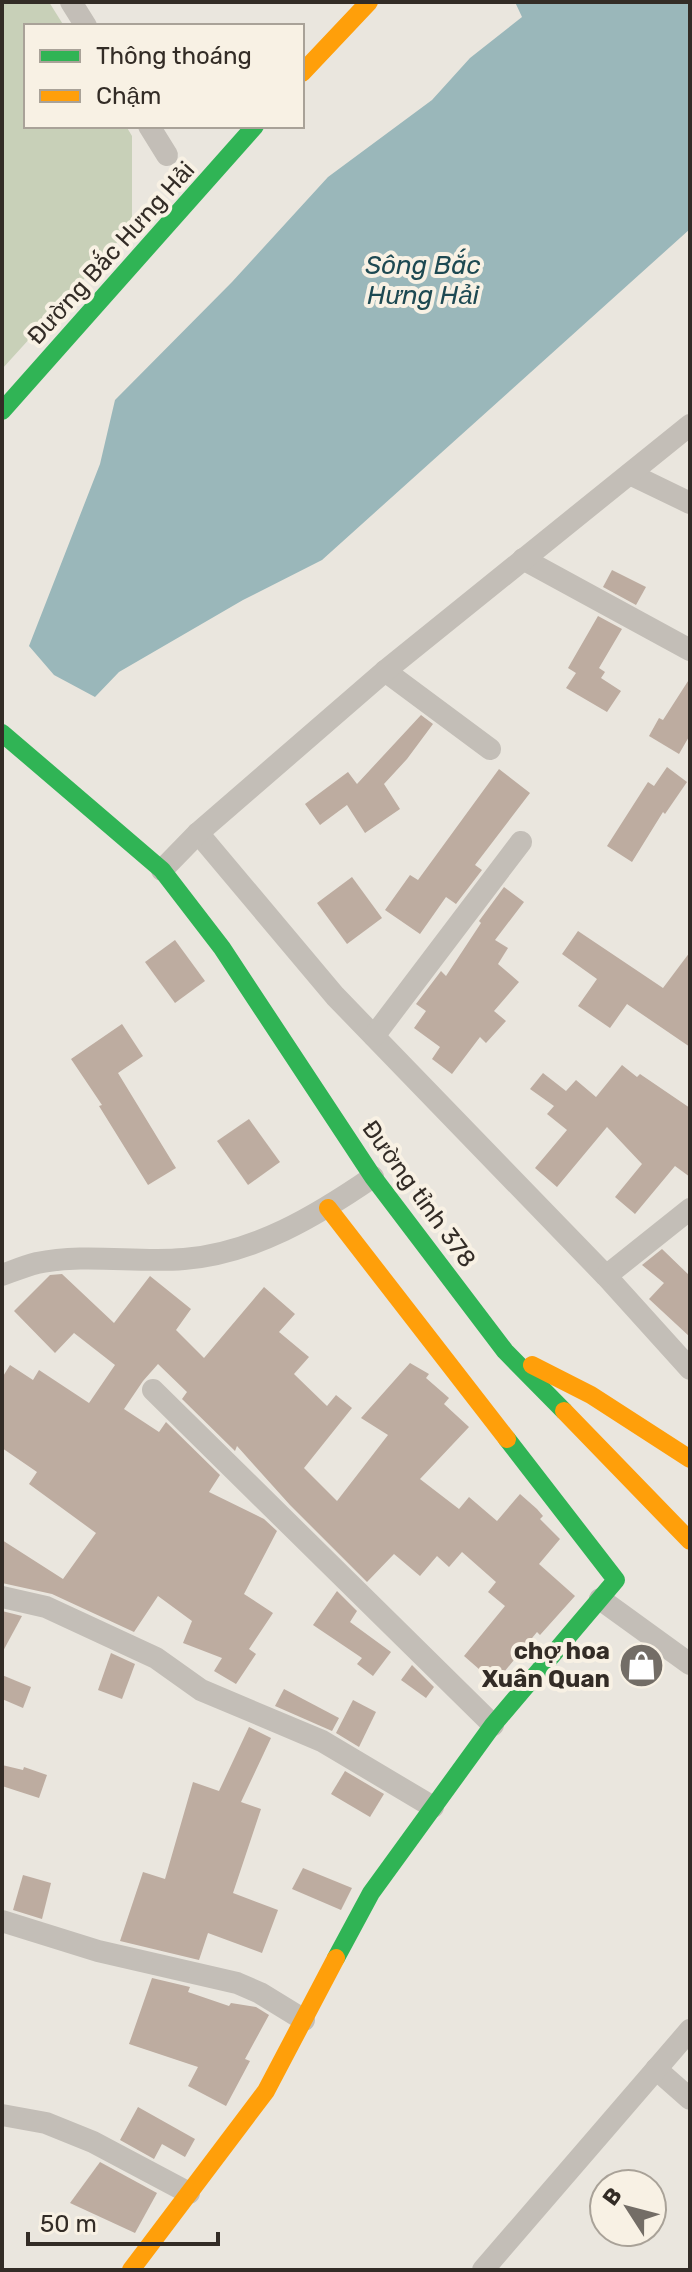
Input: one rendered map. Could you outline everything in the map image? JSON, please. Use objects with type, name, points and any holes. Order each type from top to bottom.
[{"type":"street","points":[[71,2],[85,24]]},
{"type":"street","points":[[304,71],[369,2]]},
{"type":"street","points":[[150,128],[167,155]]},
{"type":"street","name":"Đường Bắc Hưng Hải","points":[[2,411],[253,128]]},
{"type":"street","points":[[162,870],[198,833],[385,671],[690,425]]},
{"type":"street","points":[[630,474],[690,503]]},
{"type":"street","points":[[523,559],[690,650]]},
{"type":"street","points":[[385,671],[490,749]]},
{"type":"street","name":"Đường tỉnh 378","points":[[2,733],[162,870],[222,948],[373,1177],[505,1351],[690,1541]]},
{"type":"street","points":[[198,833],[335,996],[606,1276],[690,1369]]},
{"type":"street","points":[[374,1036],[521,842]]},
{"type":"street","points":[[2,1275],[38,1263],[186,1259],[257,1244],[328,1208],[373,1177]]},
{"type":"street","points":[[131,2270],[266,2091],[371,1893],[493,1725],[616,1580],[328,1208]]},
{"type":"street","points":[[606,1276],[690,1209]]},
{"type":"street","points":[[505,1351],[591,1395],[690,1459]]},
{"type":"street","points":[[153,1390],[493,1725]]},
{"type":"street","points":[[2,1597],[46,1607],[156,1658],[201,1690],[322,1741],[433,1807]]},
{"type":"street","points":[[600,1599],[690,1664]]},
{"type":"street","points":[[2,1921],[98,1951],[237,1983],[304,2020]]},
{"type":"street","points":[[483,2270],[690,2030]]},
{"type":"street","points":[[656,2069],[690,2099]]},
{"type":"street","points":[[2,2115],[46,2123],[93,2142],[189,2193]]},
{"type":"green space","points":[[2,2],[49,2],[63,24],[24,24],[24,128],[127,128],[132,136],[132,226],[2,369]]},
{"type":"water","name":"Sông Bắc Hưng Hải","points":[[515,2],[690,2],[690,229],[322,560],[243,600],[119,672],[95,697],[54,675],[29,646],[100,464],[115,400],[232,282],[328,177],[432,100],[470,58],[522,17]]},
{"type":"building","points":[[612,570],[646,587],[636,605],[603,587]]},
{"type":"building","points":[[598,616],[622,629],[599,668],[605,672],[601,678],[621,691],[607,712],[566,688],[576,673],[568,668]]},
{"type":"building","points":[[690,678],[690,735],[679,754],[649,736]]},
{"type":"building","points":[[421,715],[433,724],[384,784],[400,809],[365,833],[347,805],[320,825],[305,804],[348,772],[357,784]]},
{"type":"building","points":[[667,767],[687,782],[665,814],[663,812],[632,862],[607,846],[648,782],[654,786]]},
{"type":"building","points":[[499,769],[530,793],[475,865],[482,870],[456,904],[446,897],[420,934],[385,910],[410,875],[418,880]]},
{"type":"building","points":[[352,877],[382,918],[347,944],[317,903]]},
{"type":"building","points":[[504,887],[524,902],[495,940],[508,948],[498,964],[519,982],[494,1011],[506,1021],[486,1043],[480,1037],[452,1074],[432,1059],[440,1047],[414,1028],[426,1011],[416,1004],[441,971],[446,976]]},
{"type":"building","points":[[578,931],[663,988],[690,952],[690,1047],[627,1004],[610,1028],[578,1006],[597,979],[562,954]]},
{"type":"building","points":[[175,940],[205,981],[175,1003],[145,962]]},
{"type":"building","points":[[122,1024],[143,1056],[118,1073],[176,1168],[148,1185],[99,1106],[102,1105],[71,1059]]},
{"type":"building","points":[[622,1065],[690,1108],[690,1177],[675,1166],[635,1214],[615,1197],[642,1164],[607,1127],[557,1187],[535,1168],[567,1130],[547,1114],[554,1106],[530,1089],[543,1073],[566,1091],[576,1080],[596,1097]]},
{"type":"building","points":[[249,1119],[280,1162],[248,1185],[217,1141]]},
{"type":"building","points":[[662,1249],[690,1276],[690,1337],[649,1299],[664,1283],[642,1265]]},
{"type":"building","points":[[62,1274],[114,1323],[150,1276],[191,1309],[176,1330],[204,1358],[264,1287],[295,1314],[279,1332],[309,1357],[294,1374],[327,1406],[336,1395],[352,1408],[304,1468],[337,1501],[388,1435],[361,1418],[410,1363],[429,1374],[426,1378],[449,1398],[444,1404],[469,1427],[420,1479],[459,1509],[469,1497],[497,1521],[520,1494],[537,1509],[543,1516],[540,1519],[560,1539],[539,1564],[575,1596],[540,1635],[537,1632],[495,1683],[464,1656],[505,1606],[488,1592],[496,1582],[462,1552],[449,1567],[437,1556],[420,1576],[394,1554],[367,1582],[290,1505],[237,1446],[235,1451],[182,1399],[187,1392],[158,1364],[124,1409],[159,1432],[166,1422],[220,1475],[209,1492],[264,1519],[277,1531],[244,1594],[273,1613],[249,1649],[256,1654],[236,1684],[214,1671],[222,1658],[183,1643],[192,1621],[158,1596],[134,1632],[52,1594],[2,1583],[2,1540],[63,1579],[96,1533],[29,1484],[37,1472],[2,1448],[2,1378],[10,1365],[33,1380],[39,1370],[89,1403],[115,1365],[74,1333],[55,1353],[14,1311],[50,1275]]},
{"type":"building","points":[[337,1591],[357,1611],[350,1622],[391,1652],[373,1676],[357,1664],[362,1658],[313,1625]]},
{"type":"building","points":[[2,1611],[22,1616],[2,1653]]},
{"type":"building","points":[[111,1653],[135,1664],[122,1699],[98,1690]]},
{"type":"building","points":[[412,1665],[434,1687],[426,1698],[401,1680]]},
{"type":"building","points":[[2,1675],[31,1687],[23,1708],[2,1699]]},
{"type":"building","points":[[284,1689],[339,1718],[332,1731],[275,1706]]},
{"type":"building","points":[[353,1700],[376,1712],[359,1747],[336,1733]]},
{"type":"building","points":[[249,1727],[271,1738],[241,1802],[261,1809],[233,1893],[278,1910],[262,1953],[208,1933],[199,1960],[120,1941],[143,1872],[165,1879],[193,1782],[219,1791]]},
{"type":"building","points":[[2,1765],[23,1770],[24,1767],[47,1775],[39,1798],[2,1786]]},
{"type":"building","points":[[345,1771],[384,1794],[370,1817],[331,1794]]},
{"type":"building","points":[[303,1868],[352,1888],[341,1910],[292,1889]]},
{"type":"building","points":[[23,1875],[51,1883],[42,1919],[13,1910]]},
{"type":"building","points":[[152,1978],[190,1987],[188,1992],[229,2006],[231,2003],[256,2007],[269,2015],[245,2059],[250,2061],[226,2106],[188,2086],[198,2067],[129,2044]]},
{"type":"building","points":[[138,2107],[195,2139],[185,2157],[162,2144],[154,2159],[120,2140]]},
{"type":"building","points":[[100,2162],[157,2193],[135,2233],[70,2203]]},
{"type":"traffic: fast","points":[[2,411],[253,128]]},
{"type":"traffic: fast","points":[[2,733],[162,870],[222,948],[373,1177],[505,1351],[564,1411]]},
{"type":"traffic: fast","points":[[336,1958],[371,1893],[493,1725],[616,1580],[507,1439]]},
{"type":"traffic: slow","points":[[304,71],[369,2]]},
{"type":"traffic: slow","points":[[328,1208],[507,1439]]},
{"type":"traffic: slow","points":[[532,1365],[591,1395],[690,1459]]},
{"type":"traffic: slow","points":[[564,1411],[690,1541]]},
{"type":"traffic: slow","points":[[131,2270],[266,2091],[336,1958]]},
{"type":"place","name":"chợ hoa Xuân Quan","points":[[641,1665]]}]
